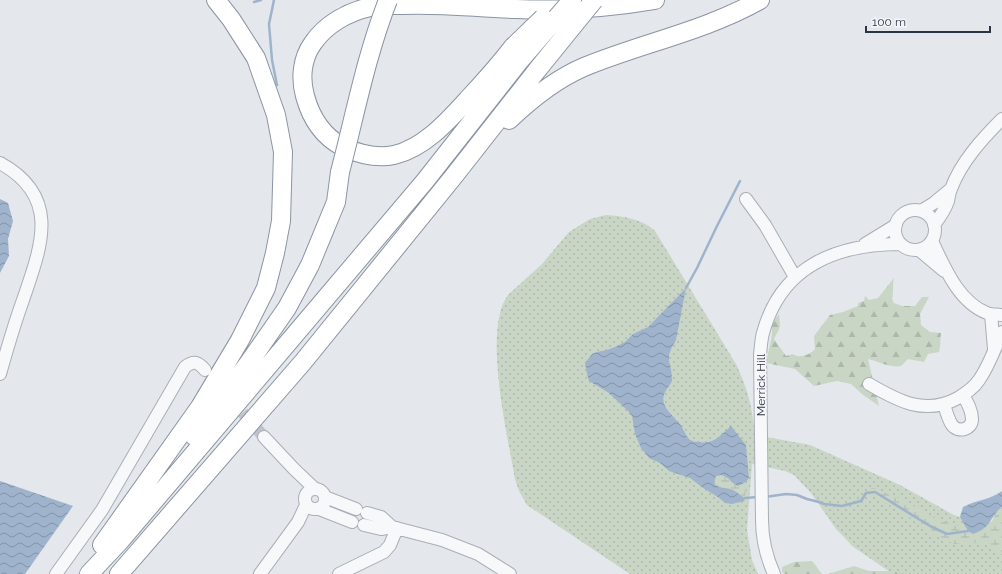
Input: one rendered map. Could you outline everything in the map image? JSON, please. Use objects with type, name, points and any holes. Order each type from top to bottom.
[{"type":"highway","points":[[82,574],[200,407],[240,340],[266,288],[275,253],[281,221],[283,152],[276,115],[256,58],[231,19],[216,0]]},
{"type":"highway","points":[[82,574],[198,430],[248,364],[287,308],[310,266],[336,202],[340,172],[368,60],[388,0]]},
{"type":"highway","points":[[549,0],[582,3]]},
{"type":"highway","points":[[89,574],[125,535],[410,199],[517,53],[562,0]]},
{"type":"highway","points":[[582,3],[492,73],[443,127],[407,150],[394,155],[367,156],[349,150],[336,143],[322,132],[311,116],[304,94],[302,77],[304,62],[309,48],[317,37],[340,19],[372,6],[412,4],[517,10],[582,3],[655,0]]},
{"type":"highway","points":[[439,194],[469,168],[510,120],[528,102],[545,89],[583,68],[728,17],[760,0]]},
{"type":"highway","points":[[119,574],[303,362],[538,69],[582,3]]},
{"type":"street","points":[[934,225],[944,212],[951,189],[963,166],[981,139],[1002,119]]},
{"type":"street","points":[[0,164],[10,169],[28,184],[38,203],[42,223],[38,253],[0,374]]},
{"type":"street","points":[[921,211],[934,203],[951,189]]},
{"type":"street","points":[[746,198],[765,225],[795,276]]},
{"type":"street","points":[[908,211],[921,211],[927,214],[931,219],[934,225],[934,236],[928,245],[918,250],[912,250],[906,248],[897,238],[895,232],[896,225],[898,219],[908,211]]},
{"type":"street","name":"Merrick Hill","points":[[860,246],[896,225]]},
{"type":"street","points":[[932,241],[947,273],[968,301],[977,308],[997,314],[994,350]]},
{"type":"street","name":"Merrick Hill","points":[[774,574],[764,547],[761,503],[760,354],[763,334],[768,319],[778,299],[795,276],[818,261],[832,254],[860,246],[901,244]]},
{"type":"street","points":[[918,250],[947,273]]},
{"type":"street","points":[[869,384],[894,399],[906,403],[927,407],[944,404],[963,395],[978,382],[989,363],[1002,332]]},
{"type":"street","points":[[56,574],[102,510],[185,367],[191,362],[195,362],[205,370]]},
{"type":"street","points":[[944,404],[950,423],[953,426],[958,429],[968,427],[972,422],[972,416],[963,395]]},
{"type":"street","points":[[264,437],[294,469],[312,501],[358,524],[381,529],[394,528],[426,535],[461,547],[478,554],[510,574]]},
{"type":"street","points":[[260,574],[312,501],[322,491],[325,497],[381,517],[394,528]]},
{"type":"street","points":[[339,574],[384,552],[390,546],[394,528]]},
{"type":"green space","points":[[606,215],[625,217],[638,221],[655,231],[736,364],[749,398],[755,435],[810,445],[900,485],[954,515],[969,520],[1002,527],[1002,574],[893,574],[852,546],[836,529],[811,493],[794,475],[785,471],[752,464],[747,530],[752,560],[758,574],[630,574],[527,505],[519,491],[515,479],[499,384],[497,332],[501,311],[508,295],[542,264],[569,232],[590,219]]},
{"type":"green space","points":[[894,278],[892,299],[894,303],[902,306],[915,306],[922,297],[929,297],[920,314],[921,325],[930,332],[941,333],[940,347],[939,352],[928,354],[924,362],[908,359],[901,366],[889,365],[868,359],[879,406],[851,384],[837,381],[814,386],[795,369],[766,363],[772,335],[772,323],[779,314],[780,327],[774,339],[786,356],[793,354],[804,356],[815,349],[814,336],[830,315],[858,306],[858,303],[864,301],[865,296],[869,300],[878,298]]},
{"type":"green space","points":[[721,475],[738,486],[746,482],[745,498],[732,490],[715,484],[715,478]]},
{"type":"green space","points":[[871,488],[902,499],[936,519],[963,527],[965,526],[968,531],[992,521],[996,512],[1002,507],[1002,554],[984,544],[955,544],[940,538],[921,528],[912,519],[883,501],[866,493]]},
{"type":"green space","points":[[812,561],[822,574],[785,574],[782,572],[782,567],[794,562]]},
{"type":"green space","points":[[854,566],[869,571],[894,571],[900,574],[828,574]]},
{"type":"water","points":[[0,199],[8,203],[13,221],[8,239],[9,256],[0,273]]},
{"type":"water","points":[[686,288],[676,340],[669,357],[672,381],[663,399],[665,406],[692,441],[705,443],[709,442],[721,435],[731,426],[746,445],[749,478],[746,482],[738,486],[721,475],[716,476],[714,483],[720,487],[733,490],[745,498],[744,501],[732,504],[725,503],[690,478],[669,471],[660,463],[649,458],[641,448],[635,434],[632,416],[609,393],[589,381],[587,374],[585,363],[592,354],[615,347],[625,342],[633,334],[648,327]]},
{"type":"water","points":[[0,481],[73,506],[25,574],[0,574]]},
{"type":"water","points":[[1002,491],[1002,507],[984,529],[973,534],[968,531],[960,517],[963,507],[993,496]]},
{"type":"waterway","points":[[254,2],[261,0]]},
{"type":"waterway","points":[[274,0],[269,24],[272,60],[277,85]]},
{"type":"waterway","points":[[686,288],[740,181]]},
{"type":"waterway","points":[[765,497],[786,494],[797,495],[824,504],[842,506],[861,501],[866,493],[875,492],[930,526],[947,534],[968,531],[970,529]]},
{"type":"waterway","points":[[745,498],[758,497]]},
{"type":"tunnel","points":[[231,399],[264,437]]}]
